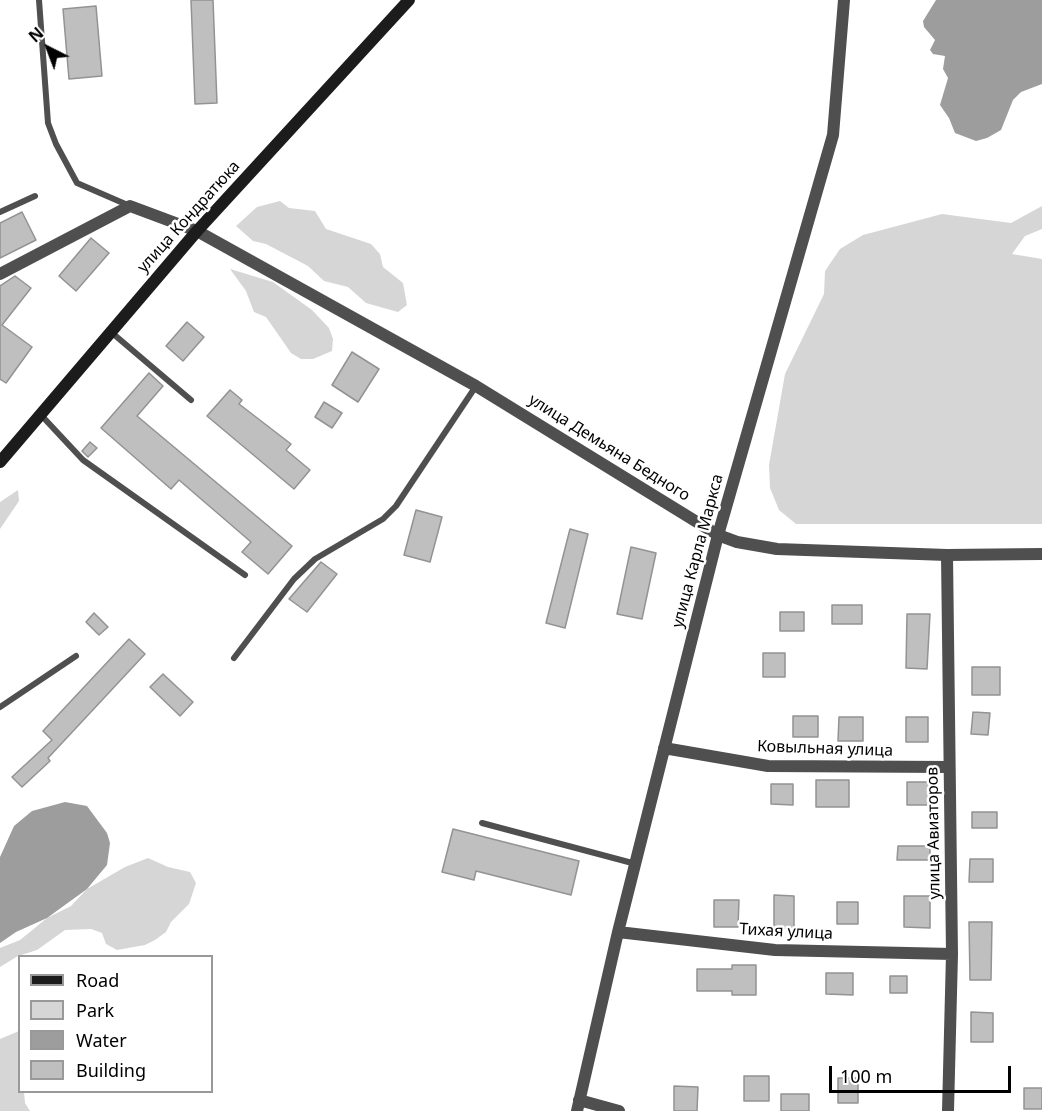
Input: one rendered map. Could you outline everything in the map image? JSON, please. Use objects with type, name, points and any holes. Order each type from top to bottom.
[{"type":"main road","name":"улица Кондратюка","points":[[0,462],[197,231],[410,0]]},
{"type":"street","name":"улица Карла Маркса","points":[[578,1105],[618,932],[637,864],[718,535],[833,135],[843,0]]},
{"type":"street","name":"улица Демьяна Бедного","points":[[130,206],[197,231],[476,386],[718,535],[736,542],[777,549],[947,555],[1042,554]]},
{"type":"street","points":[[0,273],[130,206]]},
{"type":"street","name":"улица Авиаторов","points":[[947,555],[952,954],[948,1111]]},
{"type":"street","name":"Ковыльная улица","points":[[664,748],[768,766],[950,767]]},
{"type":"street","name":"Тихая улица","points":[[618,932],[775,950],[952,954]]},
{"type":"street","points":[[578,1105],[619,1111]]},
{"type":"lane","points":[[39,0],[48,123],[56,144],[77,183],[130,206]]},
{"type":"lane","points":[[0,212],[35,196]]},
{"type":"lane","points":[[111,332],[191,400]]},
{"type":"lane","points":[[234,658],[294,579],[315,559],[383,519],[396,506],[476,386]]},
{"type":"lane","points":[[40,414],[83,460],[245,575]]},
{"type":"lane","points":[[0,707],[76,656]]},
{"type":"lane","points":[[482,823],[637,864]]},
{"type":"green space","points":[[280,201],[289,208],[315,211],[326,229],[371,244],[380,254],[383,267],[403,283],[407,305],[398,312],[366,303],[348,287],[324,281],[308,266],[266,244],[253,241],[236,226],[257,207]]},
{"type":"green space","points":[[1042,206],[1042,229],[1025,236],[1012,254],[1042,259],[1042,524],[796,524],[779,510],[770,488],[769,465],[785,374],[824,294],[825,271],[840,249],[863,235],[942,214],[1011,223]]},
{"type":"green space","points":[[230,269],[273,282],[312,310],[329,328],[333,339],[332,351],[313,359],[301,359],[291,353],[266,317],[254,312],[246,291]]},
{"type":"green space","points":[[18,490],[19,501],[0,529],[0,502]]},
{"type":"green space","points":[[148,858],[168,867],[190,872],[196,883],[189,904],[171,922],[166,932],[145,945],[117,950],[106,944],[102,933],[91,929],[65,930],[37,950],[18,955],[0,967],[0,948],[20,940],[47,918],[71,906],[87,889],[125,867]]},
{"type":"green space","points":[[18,1031],[18,1093],[24,1093],[25,1103],[30,1111],[0,1111],[0,1039]]},
{"type":"water","points":[[936,0],[1042,0],[1042,84],[1021,92],[1013,100],[1001,130],[987,138],[976,141],[955,133],[940,105],[948,78],[943,69],[945,56],[933,54],[930,50],[935,40],[924,27],[923,21]]},
{"type":"water","points":[[65,802],[87,806],[107,833],[110,843],[107,865],[87,889],[47,918],[16,932],[0,943],[0,857],[14,826],[32,811]]},
{"type":"building","points":[[191,0],[213,0],[217,103],[195,104]]},
{"type":"building","points":[[96,6],[102,76],[69,79],[63,9]]},
{"type":"building","points":[[22,212],[36,240],[0,258],[0,223]]},
{"type":"building","points":[[91,238],[109,253],[76,291],[59,276]]},
{"type":"building","points":[[15,276],[31,288],[2,325],[32,347],[6,383],[0,379],[0,286]]},
{"type":"building","points":[[187,322],[204,337],[183,361],[166,346]]},
{"type":"building","points":[[352,352],[379,369],[358,402],[332,385]]},
{"type":"building","points":[[149,373],[163,386],[137,416],[292,546],[268,574],[242,552],[251,542],[179,480],[171,489],[101,428]]},
{"type":"building","points":[[230,390],[242,400],[239,404],[291,444],[286,450],[310,470],[294,489],[207,416]]},
{"type":"building","points":[[324,402],[342,413],[332,428],[315,417]]},
{"type":"building","points":[[90,442],[97,448],[88,457],[82,451]]},
{"type":"building","points":[[416,510],[442,517],[430,562],[404,555]]},
{"type":"building","points":[[570,529],[588,534],[565,628],[546,623]]},
{"type":"building","points":[[631,547],[656,553],[642,619],[617,614]]},
{"type":"building","points":[[321,562],[337,574],[307,612],[289,599]]},
{"type":"building","points":[[832,605],[862,605],[862,624],[832,624]]},
{"type":"building","points":[[780,612],[804,612],[804,631],[780,631]]},
{"type":"building","points":[[94,613],[108,627],[99,635],[86,622]]},
{"type":"building","points":[[907,614],[930,614],[927,669],[906,668]]},
{"type":"building","points":[[129,639],[145,654],[48,758],[50,761],[22,787],[12,777],[52,740],[43,731]]},
{"type":"building","points":[[763,653],[785,653],[785,677],[763,677]]},
{"type":"building","points":[[972,667],[1000,667],[1000,695],[972,695]]},
{"type":"building","points":[[163,674],[193,702],[180,716],[150,687]]},
{"type":"building","points":[[973,712],[990,713],[988,735],[971,734]]},
{"type":"building","points":[[793,716],[818,716],[818,737],[793,737]]},
{"type":"building","points":[[839,717],[863,717],[863,741],[838,741]]},
{"type":"building","points":[[906,717],[928,717],[928,742],[906,742]]},
{"type":"building","points":[[816,780],[849,780],[849,807],[816,807]]},
{"type":"building","points":[[907,782],[930,782],[930,805],[907,805]]},
{"type":"building","points":[[771,784],[793,784],[793,805],[771,804]]},
{"type":"building","points":[[972,812],[997,812],[997,828],[972,828]]},
{"type":"building","points":[[453,829],[579,861],[571,895],[476,871],[474,880],[442,872]]},
{"type":"building","points":[[898,846],[930,846],[930,860],[897,860]]},
{"type":"building","points":[[970,859],[993,859],[993,882],[969,882]]},
{"type":"building","points":[[774,895],[794,896],[794,928],[774,928]]},
{"type":"building","points":[[904,896],[930,896],[930,928],[904,927]]},
{"type":"building","points":[[714,900],[739,900],[738,927],[714,927]]},
{"type":"building","points":[[837,902],[858,902],[858,924],[837,924]]},
{"type":"building","points":[[969,922],[992,922],[991,980],[970,980]]},
{"type":"building","points":[[732,965],[756,965],[756,995],[732,995],[732,991],[697,991],[697,969],[732,969]]},
{"type":"building","points":[[826,973],[853,973],[853,995],[826,994]]},
{"type":"building","points":[[890,976],[907,976],[907,993],[890,993]]},
{"type":"building","points":[[971,1012],[993,1013],[993,1042],[971,1042]]},
{"type":"building","points":[[744,1076],[769,1076],[769,1101],[744,1101]]},
{"type":"building","points":[[838,1078],[858,1078],[858,1103],[838,1103]]},
{"type":"building","points":[[674,1086],[698,1087],[697,1111],[674,1111]]},
{"type":"building","points":[[1024,1088],[1042,1088],[1042,1109],[1024,1109]]},
{"type":"building","points":[[781,1094],[809,1094],[809,1111],[781,1111]]}]
